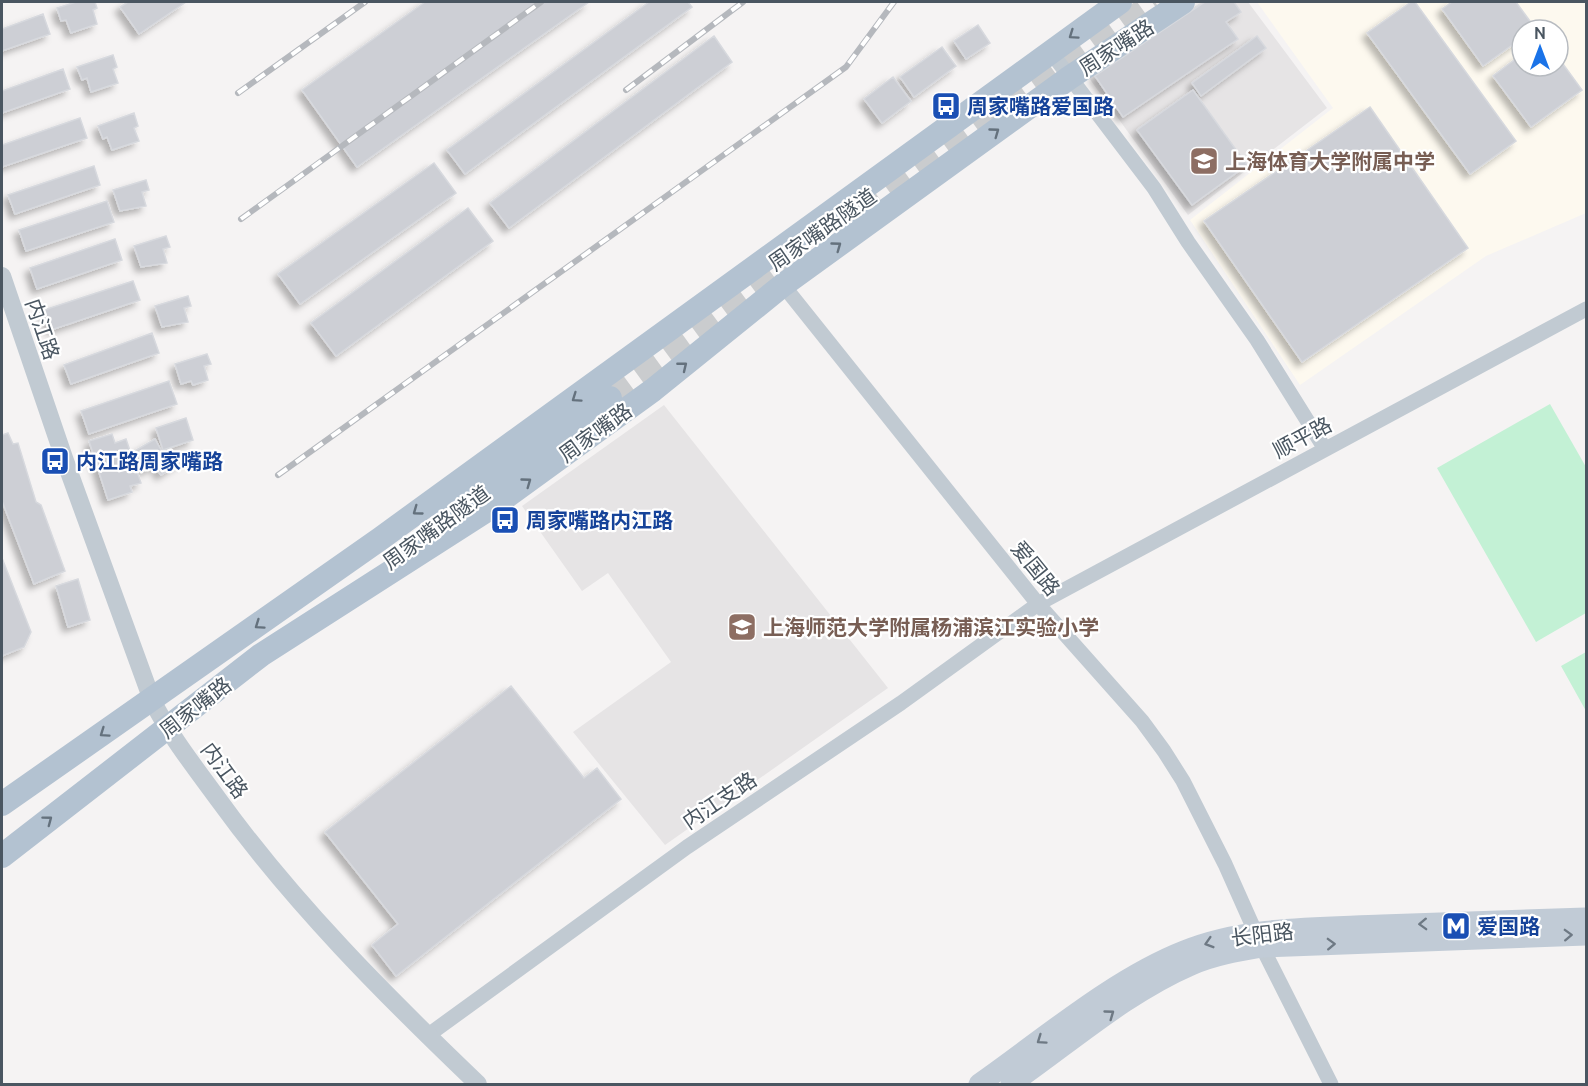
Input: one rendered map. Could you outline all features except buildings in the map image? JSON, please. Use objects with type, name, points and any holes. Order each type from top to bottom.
[{"type":"main road","name":"周家嘴路","points":[[2,804],[608,387],[1050,51],[1120,2]]},
{"type":"main road","name":"周家嘴路","points":[[2,855],[261,655],[492,507],[653,390],[783,285],[1069,78],[1183,2]]},
{"type":"main road","name":"周家嘴路隧道","points":[[261,655],[608,387],[792,250],[1035,76]]},
{"type":"main road","name":"长阳路","points":[[979,1084],[1134,975],[1185,951],[1259,939],[1587,918]]},
{"type":"main road","name":"长阳路","points":[[1011,1084],[1163,978],[1259,939],[1587,935]]},
{"type":"street","points":[[1050,51],[1154,188],[1188,242],[1257,340],[1325,449]]},
{"type":"street","name":"内江路","points":[[2,276],[64,458],[152,700],[167,729],[240,830],[297,901],[427,1036],[478,1084]]},
{"type":"street","name":"爱国路","points":[[783,285],[1038,604],[1142,721],[1164,751],[1183,781],[1331,1084]]},
{"type":"street","name":"顺平路","points":[[1038,604],[1587,309]]},
{"type":"street","name":"内江支路","points":[[427,1036],[687,847],[901,703],[1038,604]]},
{"type":"shaded area","name":"上海体育大学附属中学","points":[[1202,2],[1248,2],[1327,108],[1188,215],[1089,78]]},
{"type":"shaded area","points":[[1257,2],[1586,2],[1586,213],[1486,256],[1300,385],[1190,220],[1333,108]]},
{"type":"shaded area","name":"上海师范大学附属杨浦滨江实验小学","points":[[664,405],[888,688],[665,845],[573,732],[671,662],[608,573],[582,591],[522,506]]},
{"type":"green space","points":[[1550,404],[1586,467],[1586,613],[1536,642],[1437,468]]},
{"type":"green space","points":[[1586,652],[1586,711],[1561,666]]},
{"type":"tunnel","points":[[861,214],[1155,2]]},
{"type":"tunnel","points":[[610,398],[790,266]]},
{"type":"railway","points":[[238,93],[365,2]]},
{"type":"railway","points":[[241,219],[541,2]]},
{"type":"railway","points":[[626,90],[743,2]]},
{"type":"railway","points":[[278,475],[846,67],[894,2]]},
{"type":"place","name":"周家嘴路爱国路","points":[[946,106]]},
{"type":"place","name":"上海体育大学附属中学","points":[[1204,161]]},
{"type":"place","name":"内江路周家嘴路","points":[[55,461]]},
{"type":"place","name":"周家嘴路内江路","points":[[505,520]]},
{"type":"place","name":"上海师范大学附属杨浦滨江实验小学","points":[[742,627]]},
{"type":"place","name":"爱国路","points":[[1456,926]]}]
